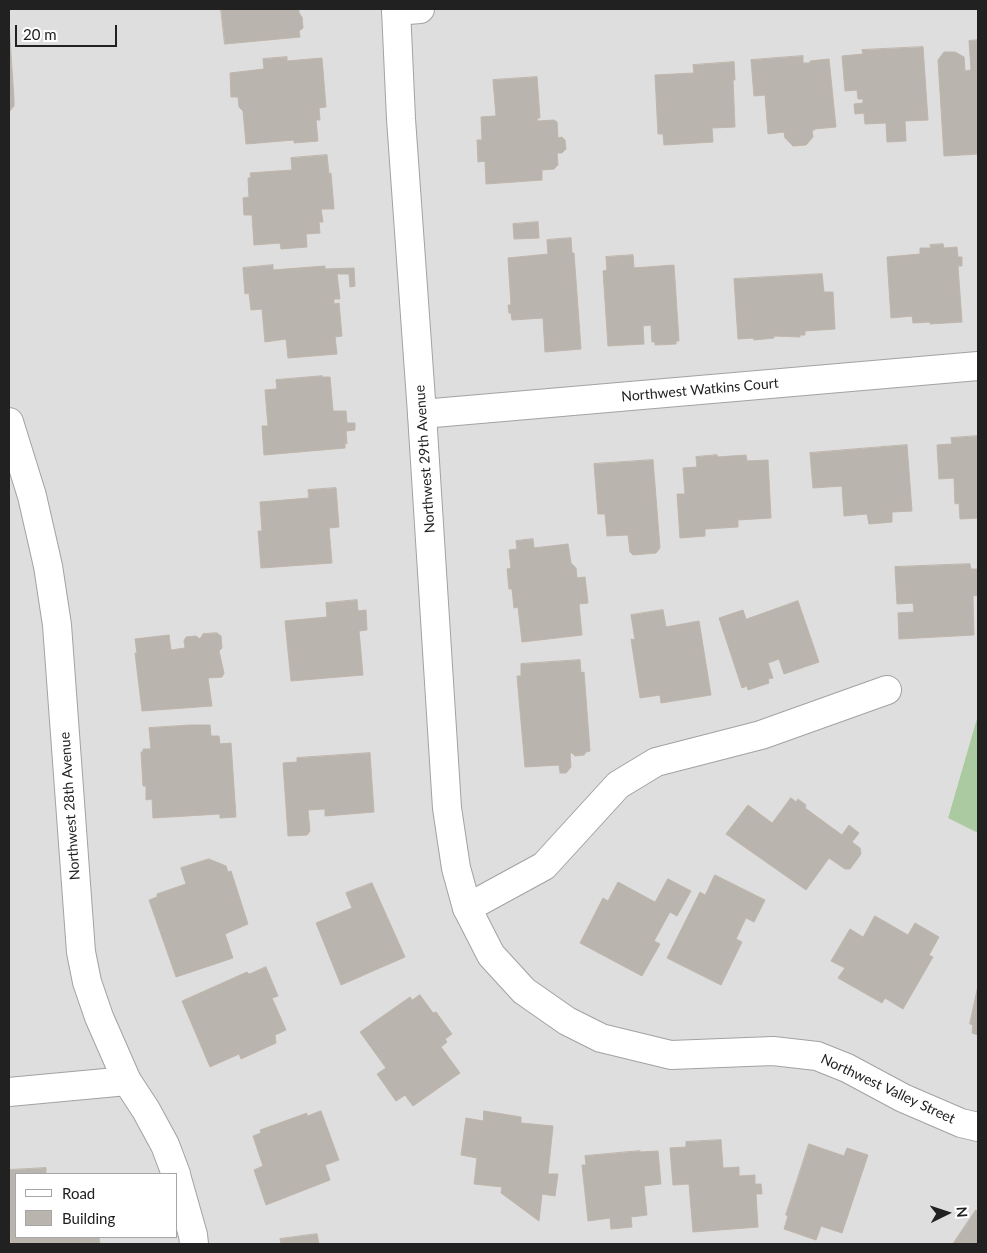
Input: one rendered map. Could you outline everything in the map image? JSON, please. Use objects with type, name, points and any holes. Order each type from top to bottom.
[{"type":"street","name":"Northwest 29th Avenue","points":[[404,9],[401,118],[448,808],[456,868],[467,908]]},
{"type":"street","name":"Northwest Watkins Court","points":[[422,414],[978,366]]},
{"type":"street","name":"Northwest 28th Avenue","points":[[9,422],[32,496],[48,566],[58,625],[81,952],[87,982],[99,1017],[127,1082],[166,1145],[176,1173]]},
{"type":"street","points":[[467,908],[544,866],[618,786],[656,762],[761,735],[887,690]]},
{"type":"street","name":"Northwest Valley Street","points":[[467,908],[491,955],[524,991],[567,1020],[601,1038],[670,1055],[774,1051],[817,1056],[848,1068],[904,1098],[961,1123],[978,1127]]},
{"type":"street","points":[[9,1092],[127,1082]]},
{"type":"street","name":"Northwest 28th Avenue","points":[[178,1181],[194,1244]]},
{"type":"shaded area","points":[[9,9],[978,9],[978,715],[948,817],[978,833],[978,1244],[9,1244]]},
{"type":"green space","points":[[978,715],[978,833],[948,818]]},
{"type":"building","points":[[221,9],[299,9],[303,28],[299,31],[300,37],[225,44]]},
{"type":"building","points":[[9,24],[14,106],[9,112]]},
{"type":"building","points":[[978,40],[978,154],[944,156],[938,60],[944,52],[955,52],[964,57],[965,71],[971,70],[969,41]]},
{"type":"building","points":[[923,47],[928,120],[905,121],[906,141],[887,142],[886,123],[865,124],[864,113],[855,114],[854,104],[863,103],[863,99],[858,99],[857,90],[845,91],[842,56],[863,54],[862,50]]},
{"type":"building","points":[[803,56],[803,63],[829,59],[836,127],[814,129],[812,130],[813,137],[806,145],[793,146],[785,138],[784,132],[768,134],[765,95],[754,96],[751,60]]},
{"type":"building","points":[[287,57],[287,61],[322,58],[326,107],[319,108],[320,120],[316,120],[318,141],[294,143],[294,140],[246,144],[243,111],[239,107],[238,97],[231,97],[230,73],[264,69],[263,59]]},
{"type":"building","points":[[734,62],[735,127],[712,128],[713,142],[664,145],[663,134],[658,134],[655,75],[694,73],[693,65]]},
{"type":"building","points":[[537,77],[540,118],[537,118],[538,121],[554,120],[557,122],[558,138],[562,137],[565,140],[566,149],[562,153],[557,153],[558,165],[554,169],[542,170],[542,180],[486,184],[485,161],[478,162],[477,140],[482,140],[481,117],[496,116],[493,80]]},
{"type":"building","points":[[327,155],[329,174],[331,173],[334,209],[321,209],[323,222],[319,222],[320,233],[306,234],[307,247],[281,249],[280,243],[254,245],[252,215],[244,215],[243,198],[249,197],[248,178],[251,178],[250,173],[292,170],[291,158]]},
{"type":"building","points":[[538,222],[539,238],[514,239],[513,224]]},
{"type":"building","points":[[571,238],[572,253],[574,253],[581,349],[545,352],[543,318],[512,320],[511,313],[509,313],[508,305],[511,305],[508,258],[548,254],[547,240]]},
{"type":"building","points":[[943,244],[944,248],[957,247],[958,257],[962,257],[962,266],[958,266],[962,322],[930,324],[930,322],[913,323],[912,316],[891,318],[887,257],[920,254],[920,248],[931,248],[930,245]]},
{"type":"building","points":[[633,255],[634,268],[674,265],[679,341],[676,341],[676,344],[655,345],[655,342],[652,342],[651,325],[643,326],[644,344],[608,346],[603,271],[607,270],[606,257]]},
{"type":"building","points":[[273,265],[273,270],[325,266],[325,269],[354,268],[355,286],[350,287],[349,274],[337,274],[340,299],[334,299],[334,304],[339,303],[342,336],[335,337],[337,354],[288,358],[286,339],[265,342],[262,309],[251,310],[249,293],[245,294],[243,268]]},
{"type":"building","points":[[822,274],[824,292],[833,292],[835,329],[805,331],[805,335],[800,335],[800,337],[774,336],[774,338],[754,340],[753,338],[738,339],[734,279]]},
{"type":"building","points":[[330,377],[333,411],[346,411],[347,423],[355,423],[355,430],[346,431],[347,444],[345,443],[345,448],[264,455],[262,426],[268,426],[265,390],[277,389],[276,380]]},
{"type":"building","points":[[978,436],[978,518],[960,519],[959,503],[955,504],[954,478],[939,479],[937,445],[952,444],[951,438]]},
{"type":"building","points":[[907,445],[912,511],[892,512],[892,522],[869,524],[867,514],[844,516],[842,486],[813,488],[810,453]]},
{"type":"building","points":[[717,455],[718,457],[746,455],[747,461],[768,460],[771,518],[738,520],[738,527],[705,529],[705,536],[680,538],[677,494],[685,494],[683,468],[697,467],[696,457]]},
{"type":"building","points":[[653,460],[660,548],[656,553],[633,555],[630,552],[628,535],[607,536],[605,514],[598,514],[594,464]]},
{"type":"building","points":[[336,488],[339,527],[329,528],[332,563],[261,568],[258,531],[262,531],[260,502],[309,498],[308,490]]},
{"type":"building","points":[[533,539],[534,548],[568,544],[571,563],[576,568],[577,578],[585,577],[588,603],[579,604],[582,635],[522,642],[518,607],[514,608],[512,589],[509,589],[507,569],[511,568],[509,550],[517,549],[516,541]]},
{"type":"building","points":[[970,564],[971,569],[978,569],[978,595],[973,596],[974,635],[899,639],[898,613],[914,612],[913,603],[897,604],[895,567]]},
{"type":"building","points":[[357,600],[358,611],[366,610],[367,630],[359,631],[363,675],[291,681],[285,621],[327,617],[326,603]]},
{"type":"building","points":[[798,601],[819,662],[784,674],[779,659],[768,663],[773,678],[768,679],[769,683],[748,690],[747,686],[742,688],[719,618],[743,610],[746,619]]},
{"type":"building","points":[[663,610],[666,627],[699,621],[711,695],[661,703],[660,695],[640,698],[631,639],[635,640],[631,615]]},
{"type":"building","points":[[217,633],[221,636],[222,648],[219,651],[224,673],[222,677],[208,678],[212,706],[142,711],[135,639],[169,635],[171,650],[185,648],[184,641],[186,637],[196,636],[200,639],[203,634]]},
{"type":"building","points":[[580,660],[581,673],[584,672],[590,751],[584,755],[575,756],[570,753],[571,767],[566,773],[560,773],[559,765],[525,767],[517,676],[521,676],[521,664]]},
{"type":"building","points":[[210,725],[211,736],[219,736],[220,744],[231,743],[236,817],[220,818],[220,814],[153,818],[152,799],[146,800],[146,786],[143,786],[141,752],[143,752],[143,749],[151,749],[149,728]]},
{"type":"building","points":[[370,753],[374,812],[325,816],[325,809],[308,810],[310,831],[307,835],[288,836],[283,763],[297,762],[297,758]]},
{"type":"building","points":[[791,798],[796,802],[798,799],[806,805],[805,808],[842,835],[849,825],[859,833],[852,842],[860,848],[861,854],[850,869],[845,869],[829,858],[806,890],[726,834],[748,805],[772,823]]},
{"type":"building","points":[[209,859],[226,866],[228,872],[231,871],[248,924],[225,934],[233,958],[176,977],[149,900],[157,897],[157,894],[186,884],[181,868]]},
{"type":"building","points":[[715,875],[765,900],[754,922],[746,918],[736,939],[742,942],[721,985],[667,958],[700,892],[705,895]]},
{"type":"building","points":[[668,879],[691,891],[677,916],[670,912],[654,941],[660,944],[642,976],[580,943],[603,898],[608,901],[618,882],[655,902]]},
{"type":"building","points":[[372,883],[405,957],[341,985],[316,923],[352,908],[346,893]]},
{"type":"building","points":[[875,916],[908,935],[915,923],[939,937],[929,955],[933,957],[903,1009],[885,998],[882,1003],[838,978],[845,968],[831,961],[850,929],[863,937]]},
{"type":"building","points":[[266,967],[278,996],[272,998],[286,1030],[275,1035],[276,1043],[241,1059],[239,1054],[210,1067],[182,1001],[247,972],[249,974]]},
{"type":"building","points":[[978,986],[978,1035],[972,1033],[973,1025],[970,1024]]},
{"type":"building","points":[[420,995],[433,1013],[436,1012],[452,1034],[445,1039],[447,1042],[441,1047],[460,1073],[413,1106],[405,1095],[396,1101],[377,1074],[386,1068],[360,1032],[410,997],[412,1000]]},
{"type":"building","points":[[321,1111],[339,1160],[325,1165],[330,1180],[266,1205],[254,1170],[263,1166],[253,1136],[261,1133],[260,1130],[307,1113],[307,1116]]},
{"type":"building","points":[[484,1111],[521,1117],[521,1123],[553,1126],[548,1174],[558,1174],[555,1196],[542,1194],[539,1221],[501,1193],[502,1187],[474,1184],[477,1158],[461,1155],[466,1118],[483,1121]]},
{"type":"building","points":[[721,1140],[723,1168],[739,1167],[739,1176],[755,1175],[755,1184],[761,1184],[762,1194],[756,1194],[758,1227],[693,1232],[689,1184],[673,1185],[670,1148],[686,1147],[686,1142]]},
{"type":"building","points":[[809,1144],[844,1156],[847,1148],[868,1155],[842,1233],[821,1226],[816,1240],[784,1229],[788,1216],[786,1215]]},
{"type":"building","points":[[658,1151],[661,1184],[644,1186],[647,1215],[631,1217],[632,1227],[611,1229],[610,1218],[588,1221],[582,1165],[586,1165],[585,1156]]},
{"type":"building","points":[[46,1168],[46,1173],[15,1173],[15,1238],[99,1238],[100,1244],[11,1244],[9,1170]]},
{"type":"building","points":[[976,1210],[978,1212],[978,1244],[953,1244]]},
{"type":"building","points":[[317,1234],[319,1244],[281,1244],[280,1239]]}]
